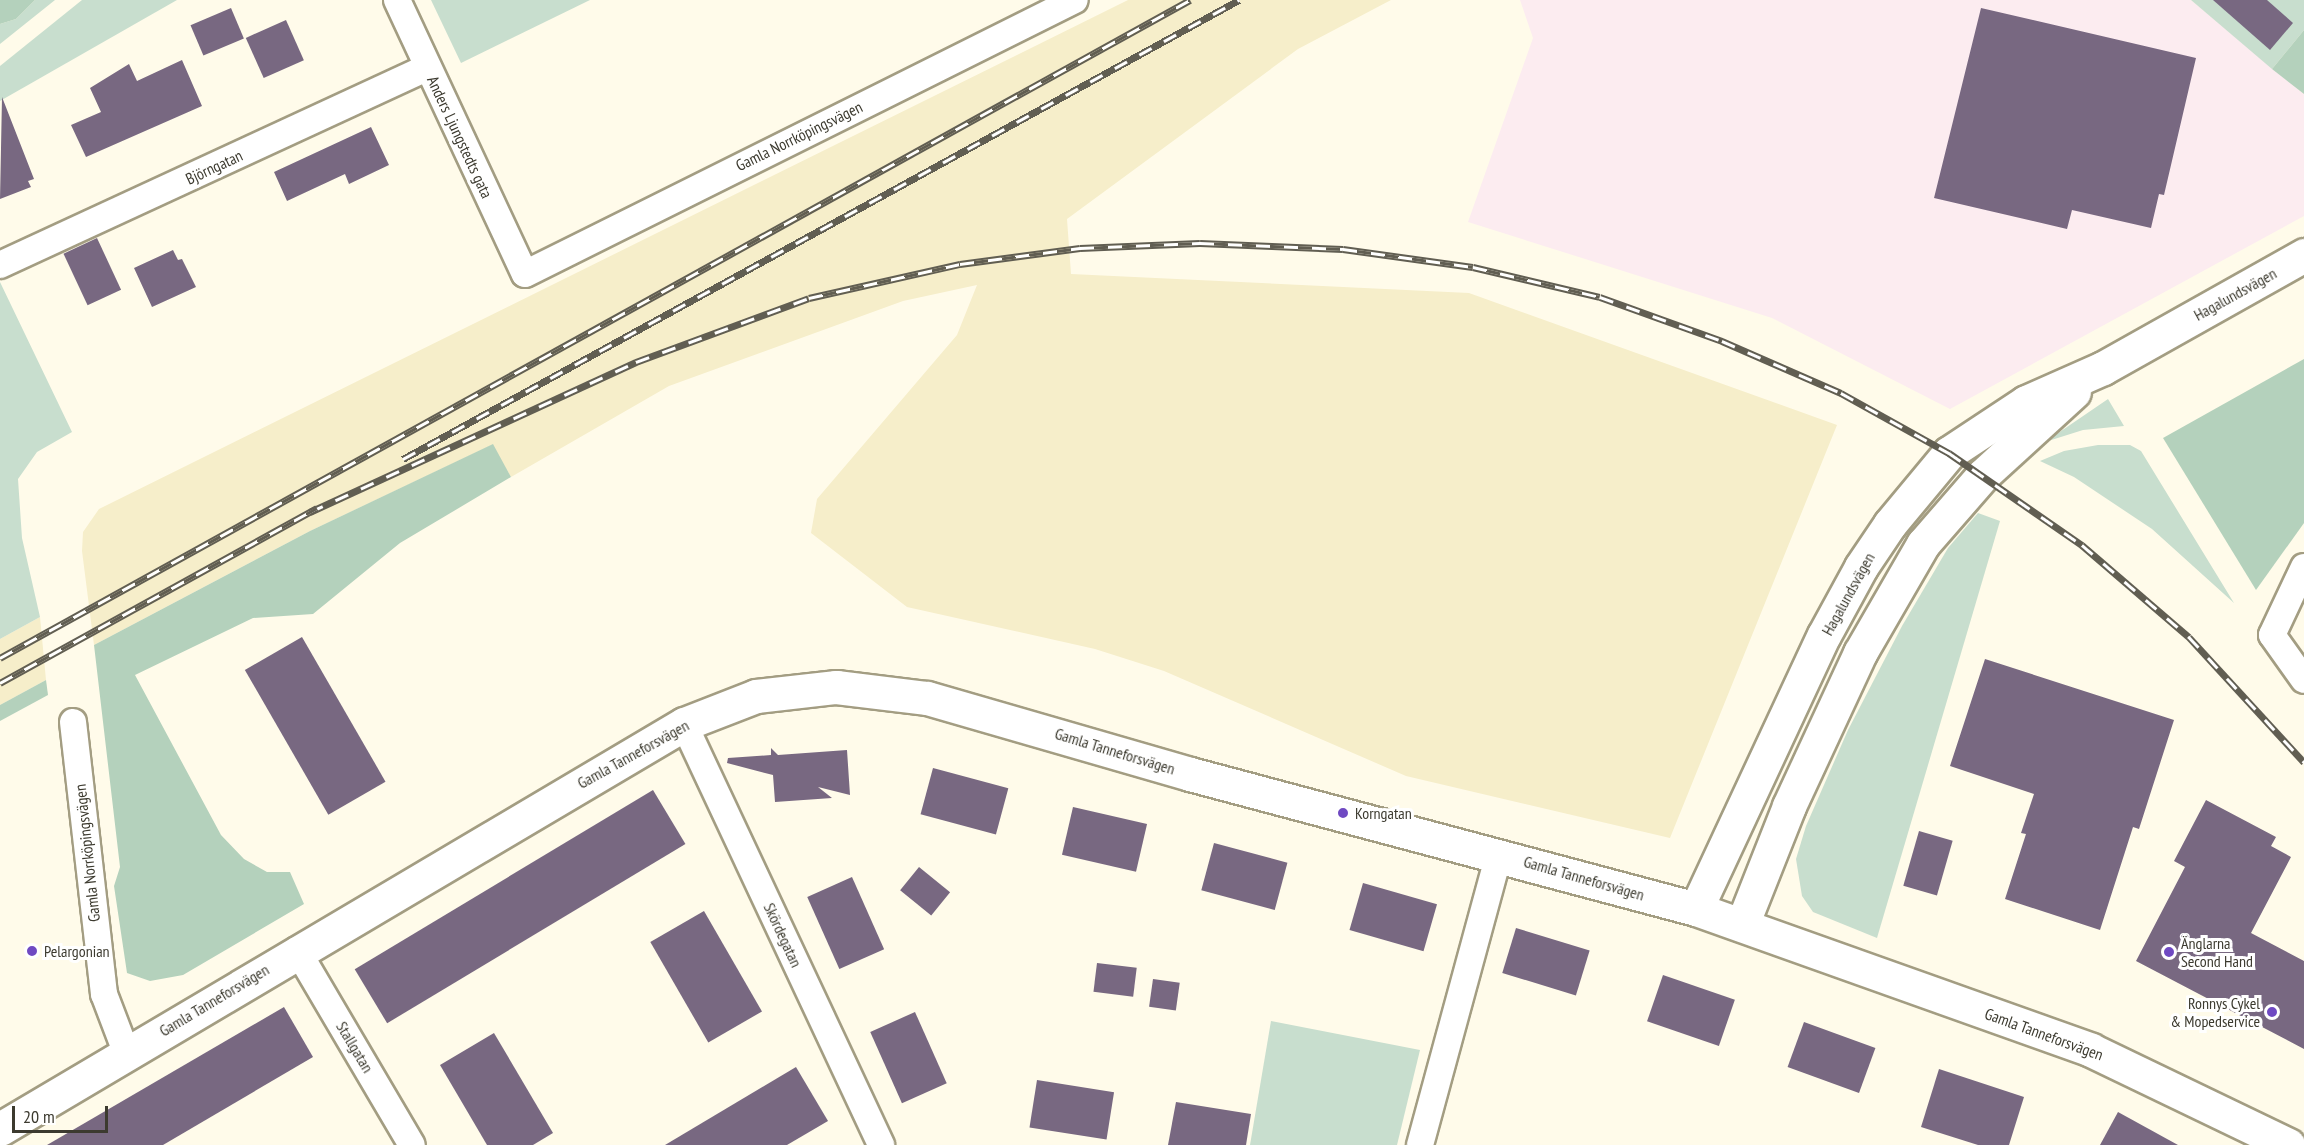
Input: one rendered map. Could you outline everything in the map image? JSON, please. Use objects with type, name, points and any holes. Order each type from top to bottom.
[{"type":"street","name":"Anders Ljungstedts gata","points":[[397,0],[525,274]]},
{"type":"street","name":"Gamla Norrköpingsvägen","points":[[525,274],[1075,0]]},
{"type":"street","name":"Björngatan","points":[[0,265],[427,68]]},
{"type":"street","name":"Hagalundsvägen","points":[[1696,909],[1824,635],[1861,567],[1890,524],[1949,453],[1986,425],[2103,368],[2304,255]]},
{"type":"street","name":"Hagalundsvägen","points":[[1742,925],[1790,806],[1860,654],[1923,544],[1983,475],[2103,368]]},
{"type":"street","points":[[2304,567],[2272,636],[2304,680]]},
{"type":"street","name":"Gamla Tanneforsvägen","points":[[0,1129],[297,950],[684,724],[756,696],[789,690],[836,687],[927,698],[1226,784],[1499,854],[1696,909],[2091,1050],[2288,1145]]},
{"type":"street","name":"Gamla Norrköpingsvägen","points":[[73,722],[104,994],[126,1052]]},
{"type":"street","name":"Skördegatan","points":[[684,724],[881,1145]]},
{"type":"street","points":[[1420,1145],[1499,854]]},
{"type":"street","name":"Stallgatan","points":[[297,950],[412,1145]]},
{"type":"shaded area","points":[[1128,0],[1391,0],[1298,49],[1067,219],[1071,274],[1469,293],[1837,425],[1670,838],[1406,776],[1164,671],[1095,649],[907,607],[811,533],[817,499],[957,335],[977,285],[903,301],[669,386],[511,477],[492,445],[310,531],[94,645],[82,551],[83,532],[99,509]]},
{"type":"shaded area","points":[[1520,0],[2191,0],[2304,94],[2304,216],[1950,409],[1772,318],[1468,222],[1533,38]]},
{"type":"shaded area","points":[[40,617],[46,680],[0,705],[0,639]]},
{"type":"green space","points":[[0,0],[35,0],[16,19],[0,24]]},
{"type":"green space","points":[[35,0],[55,0],[0,44],[0,24],[16,19]]},
{"type":"green space","points":[[82,0],[177,0],[0,101],[0,66]]},
{"type":"green space","points":[[431,0],[590,0],[461,63]]},
{"type":"green space","points":[[2191,0],[2304,0],[2304,30],[2272,69]]},
{"type":"green space","points":[[2304,30],[2304,94],[2272,69]]},
{"type":"green space","points":[[0,282],[72,432],[37,452],[18,479],[22,538],[40,617],[0,639]]},
{"type":"green space","points":[[2304,359],[2304,523],[2256,590],[2163,438]]},
{"type":"green space","points":[[2108,399],[2124,426],[2083,430],[2045,442]]},
{"type":"green space","points":[[493,444],[511,477],[400,543],[313,614],[253,618],[135,675],[221,835],[244,859],[267,872],[290,872],[304,904],[183,975],[150,981],[127,973],[114,886],[120,867],[94,645],[310,531]]},
{"type":"green space","points":[[2098,445],[2130,445],[2141,451],[2234,603],[2152,529],[2074,477],[2040,461],[2064,451]]},
{"type":"green space","points":[[1978,513],[2000,521],[1877,938],[1813,912],[1802,896],[1796,859],[1806,826],[1848,730],[1902,626],[1948,548]]},
{"type":"green space","points":[[46,680],[48,695],[0,721],[0,705]]},
{"type":"green space","points":[[1271,1021],[1420,1050],[1397,1145],[1250,1145]]},
{"type":"building","points":[[2213,0],[2267,0],[2293,23],[2270,50]]},
{"type":"building","points":[[231,8],[244,38],[203,56],[190,25]]},
{"type":"building","points":[[1981,8],[2196,58],[2164,195],[2159,194],[2151,228],[2072,210],[2067,229],[1934,198]]},
{"type":"building","points":[[286,20],[304,60],[264,78],[246,38]]},
{"type":"building","points":[[182,60],[202,106],[86,157],[71,125],[101,112],[90,88],[129,64],[137,81]]},
{"type":"building","points":[[2,97],[34,179],[28,181],[31,187],[0,199]]},
{"type":"building","points":[[371,127],[389,165],[349,184],[345,174],[287,201],[274,172]]},
{"type":"building","points":[[97,238],[121,290],[88,305],[63,254]]},
{"type":"building","points":[[173,250],[178,260],[182,259],[196,287],[152,307],[134,268]]},
{"type":"building","points":[[302,637],[386,782],[328,815],[245,670]]},
{"type":"building","points":[[1985,659],[2174,720],[2139,829],[2133,827],[2100,930],[2005,899],[2026,834],[2021,833],[2034,794],[1950,766]]},
{"type":"building","points":[[771,748],[778,755],[847,750],[850,795],[818,787],[832,798],[775,802],[773,775],[727,763],[728,758],[771,755]]},
{"type":"building","points":[[933,768],[1008,788],[996,835],[921,814]]},
{"type":"building","points":[[653,790],[685,844],[387,1023],[355,969]]},
{"type":"building","points":[[2206,800],[2276,837],[2271,846],[2291,857],[2251,933],[2304,961],[2304,1049],[2136,961],[2185,867],[2174,861]]},
{"type":"building","points":[[1073,807],[1147,824],[1136,872],[1062,855]]},
{"type":"building","points":[[1919,831],[1953,841],[1937,895],[1903,886]]},
{"type":"building","points":[[1214,843],[1287,863],[1275,910],[1201,890]]},
{"type":"building","points":[[919,867],[950,892],[931,915],[900,890]]},
{"type":"building","points":[[852,877],[884,949],[839,969],[807,897]]},
{"type":"building","points":[[1363,883],[1437,904],[1424,951],[1349,930]]},
{"type":"building","points":[[704,911],[762,1011],[708,1042],[650,942]]},
{"type":"building","points":[[1516,928],[1590,951],[1576,995],[1502,973]]},
{"type":"building","points":[[1097,963],[1137,968],[1133,997],[1093,992]]},
{"type":"building","points":[[1663,975],[1735,1000],[1719,1046],[1647,1021]]},
{"type":"building","points":[[1153,979],[1180,983],[1176,1010],[1149,1007]]},
{"type":"building","points":[[284,1007],[313,1057],[163,1145],[47,1145]]},
{"type":"building","points":[[915,1012],[947,1083],[902,1103],[870,1032]]},
{"type":"building","points":[[1804,1022],[1875,1048],[1859,1093],[1788,1067]]},
{"type":"building","points":[[494,1033],[553,1133],[533,1145],[487,1145],[440,1065]]},
{"type":"building","points":[[796,1067],[828,1121],[787,1145],[665,1145]]},
{"type":"building","points":[[1939,1069],[2024,1097],[2009,1145],[1978,1145],[1921,1127]]},
{"type":"building","points":[[1037,1080],[1114,1092],[1107,1140],[1029,1127]]},
{"type":"building","points":[[1176,1102],[1251,1114],[1246,1145],[1168,1145]]},
{"type":"building","points":[[2118,1112],[2178,1145],[2100,1145]]},
{"type":"railway","points":[[0,658],[1190,0]]},
{"type":"railway","points":[[403,459],[1239,0]]},
{"type":"railway","points":[[310,512],[636,362],[809,298],[960,264],[1080,248],[1200,243],[1343,249],[1473,267],[1600,297],[1722,341],[1841,393],[1949,453],[2082,545],[2189,637],[2304,762]]},
{"type":"railway","points":[[0,683],[317,508]]},
{"type":"place","name":"Korngatan","points":[[1343,813]]},
{"type":"place","name":"Pelargonian","points":[[32,951]]},
{"type":"place","name":"Änglarna Second Hand","points":[[2169,952]]},
{"type":"place","name":"Ronnys Cykel & Mopedservice","points":[[2272,1012]]}]
